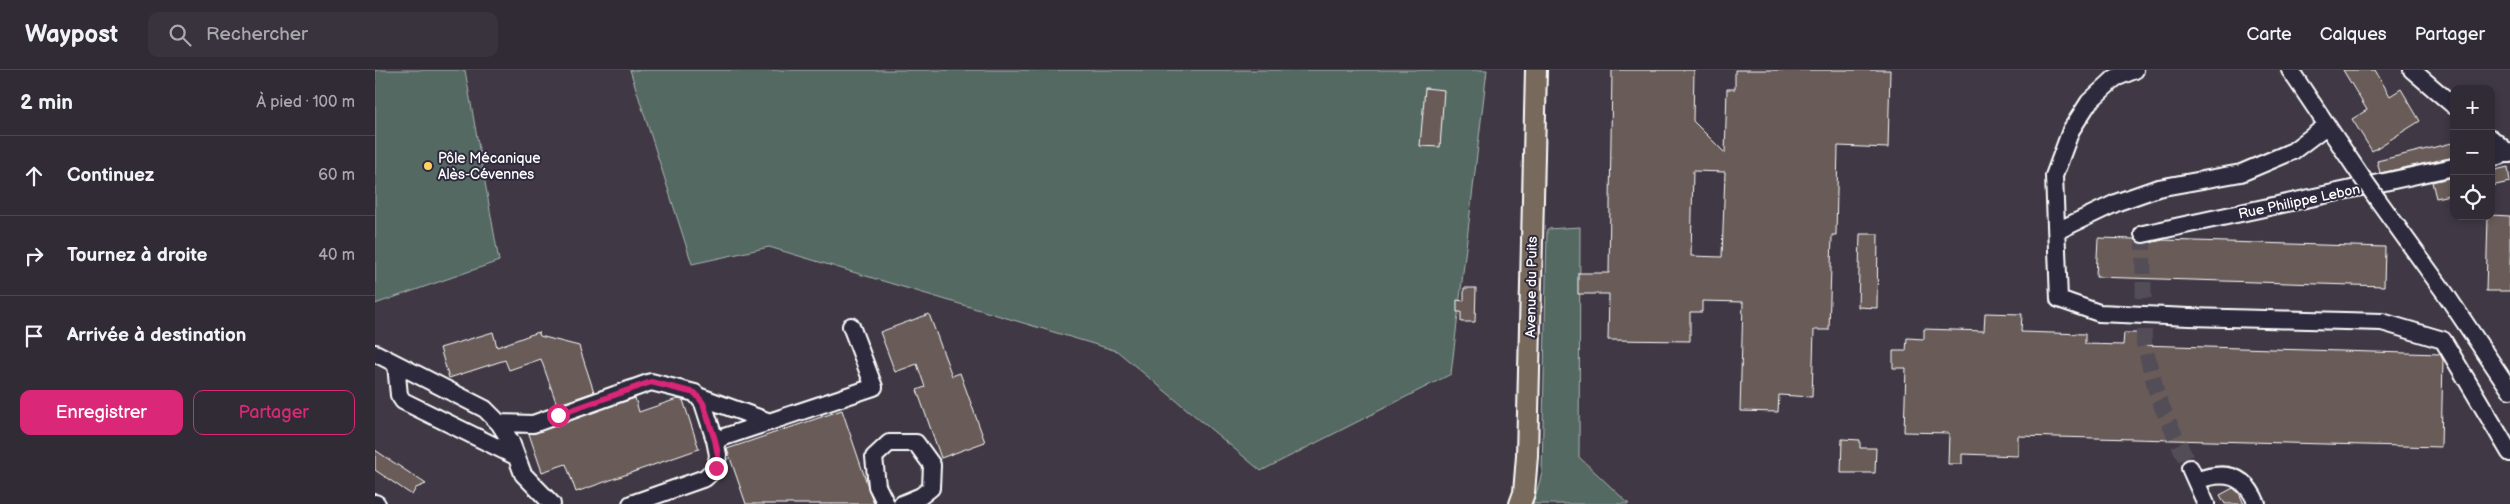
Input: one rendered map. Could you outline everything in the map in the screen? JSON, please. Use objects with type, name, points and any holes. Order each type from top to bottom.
[{"type":"main road","name":"Avenue du Puits","points":[[1520,504],[1524,492],[1527,456],[1536,70]]},
{"type":"street","points":[[2135,70],[2115,78],[2089,102],[2071,130],[2054,176],[2059,299],[2099,313],[2382,322],[2443,340],[2510,453]]},
{"type":"street","points":[[2290,70],[2326,126],[2445,293],[2510,390]]},
{"type":"street","points":[[2412,70],[2450,103]]},
{"type":"street","points":[[2057,231],[2118,202],[2157,188],[2241,173],[2293,151],[2326,126]]},
{"type":"street","points":[[2495,141],[2510,154]]},
{"type":"street","points":[[2495,157],[2510,154]]},
{"type":"street","name":"Rue Philippe Lebon","points":[[2143,234],[2450,168]]},
{"type":"street","points":[[715,440],[874,388],[851,326]]},
{"type":"street","points":[[375,353],[395,365],[485,409],[499,423],[523,474],[546,501],[552,504]]},
{"type":"street","points":[[395,365],[399,395],[403,401],[515,456]]},
{"type":"street","points":[[499,423],[533,424],[651,382],[671,385],[770,422]]},
{"type":"street","points":[[631,504],[705,478],[716,468],[718,455],[715,440],[703,403],[698,396]]},
{"type":"street","points":[[886,504],[877,486],[874,457],[889,443],[916,443],[932,465],[931,488],[921,496],[902,504]]},
{"type":"street","points":[[2206,504],[2193,475],[2232,476],[2251,490],[2257,504]]},
{"type":"green space","name":"Pôle Mécanique Alès-Cévennes","points":[[375,70],[465,70],[499,261],[375,304]]},
{"type":"green space","points":[[630,70],[1487,70],[1451,374],[1261,471],[1117,351],[769,247],[692,264]]},
{"type":"green space","points":[[1580,227],[1579,457],[1629,504],[1533,504],[1542,473],[1547,229]]},
{"type":"building","points":[[1612,70],[1694,70],[1693,121],[1725,153],[1727,89],[1735,89],[1735,70],[1890,70],[1888,148],[1838,146],[1836,235],[1832,235],[1829,330],[1814,330],[1812,397],[1779,395],[1778,412],[1740,411],[1743,302],[1702,301],[1702,312],[1690,312],[1690,341],[1608,340],[1609,294],[1578,294],[1578,273],[1609,273]],"holes":[[[1693,171],[1725,172],[1722,257],[1691,256]]]},
{"type":"building","points":[[2343,70],[2375,70],[2390,96],[2401,89],[2420,121],[2372,151],[2352,119],[2367,110]]},
{"type":"building","points":[[1425,88],[1444,90],[1440,147],[1420,146]]},
{"type":"building","points":[[2450,143],[2450,158],[2380,173],[2377,161]]},
{"type":"building","points":[[2508,167],[2510,182],[2495,185],[2495,170]]},
{"type":"building","points":[[2450,178],[2450,195],[2436,198],[2432,182]]},
{"type":"building","points":[[2495,215],[2510,216],[2510,291],[2486,291],[2488,220],[2495,220]]},
{"type":"building","points":[[1860,234],[1878,234],[1877,308],[1858,307]]},
{"type":"building","points":[[2098,238],[2135,239],[2139,243],[2145,244],[2163,240],[2385,247],[2384,286],[2096,277]]},
{"type":"building","points":[[1464,288],[1476,288],[1475,322],[1461,322],[1461,312],[1457,312],[1457,300],[1464,301]]},
{"type":"building","points":[[1985,313],[2022,314],[2021,332],[2085,334],[2085,344],[2123,345],[2124,333],[2141,333],[2140,345],[2440,354],[2443,360],[2441,447],[2018,436],[2018,456],[1962,454],[1962,464],[1948,464],[1949,433],[1904,432],[1906,368],[1893,368],[1893,351],[1906,351],[1907,338],[1924,339],[1924,329],[1984,331]]},
{"type":"building","points":[[929,314],[952,376],[960,373],[985,442],[941,458],[917,390],[925,387],[917,364],[895,372],[880,332]]},
{"type":"building","points":[[493,332],[497,347],[538,332],[540,336],[579,346],[594,392],[557,405],[541,359],[509,370],[505,360],[449,378],[440,348]]},
{"type":"building","points":[[635,398],[639,412],[677,399],[683,400],[699,449],[576,492],[566,464],[542,472],[529,434]]},
{"type":"building","points":[[842,410],[874,504],[746,504],[727,449]]},
{"type":"building","points":[[1842,439],[1860,440],[1860,448],[1876,448],[1875,473],[1841,473]]},
{"type":"building","points":[[375,450],[426,484],[416,488],[412,495],[375,470]]},
{"type":"building","points":[[2233,488],[2239,493],[2244,504],[2225,504],[2220,495]]},
{"type":"tunnel","points":[[2143,234],[2144,343],[2158,398],[2190,468]]},
{"type":"place","name":"Pôle Mécanique Alès-Cévennes","points":[[428,166]]},
{"type":"route","points":[[558,415],[651,382],[671,385],[695,393],[703,403],[715,440],[718,455],[716,468]]}]
